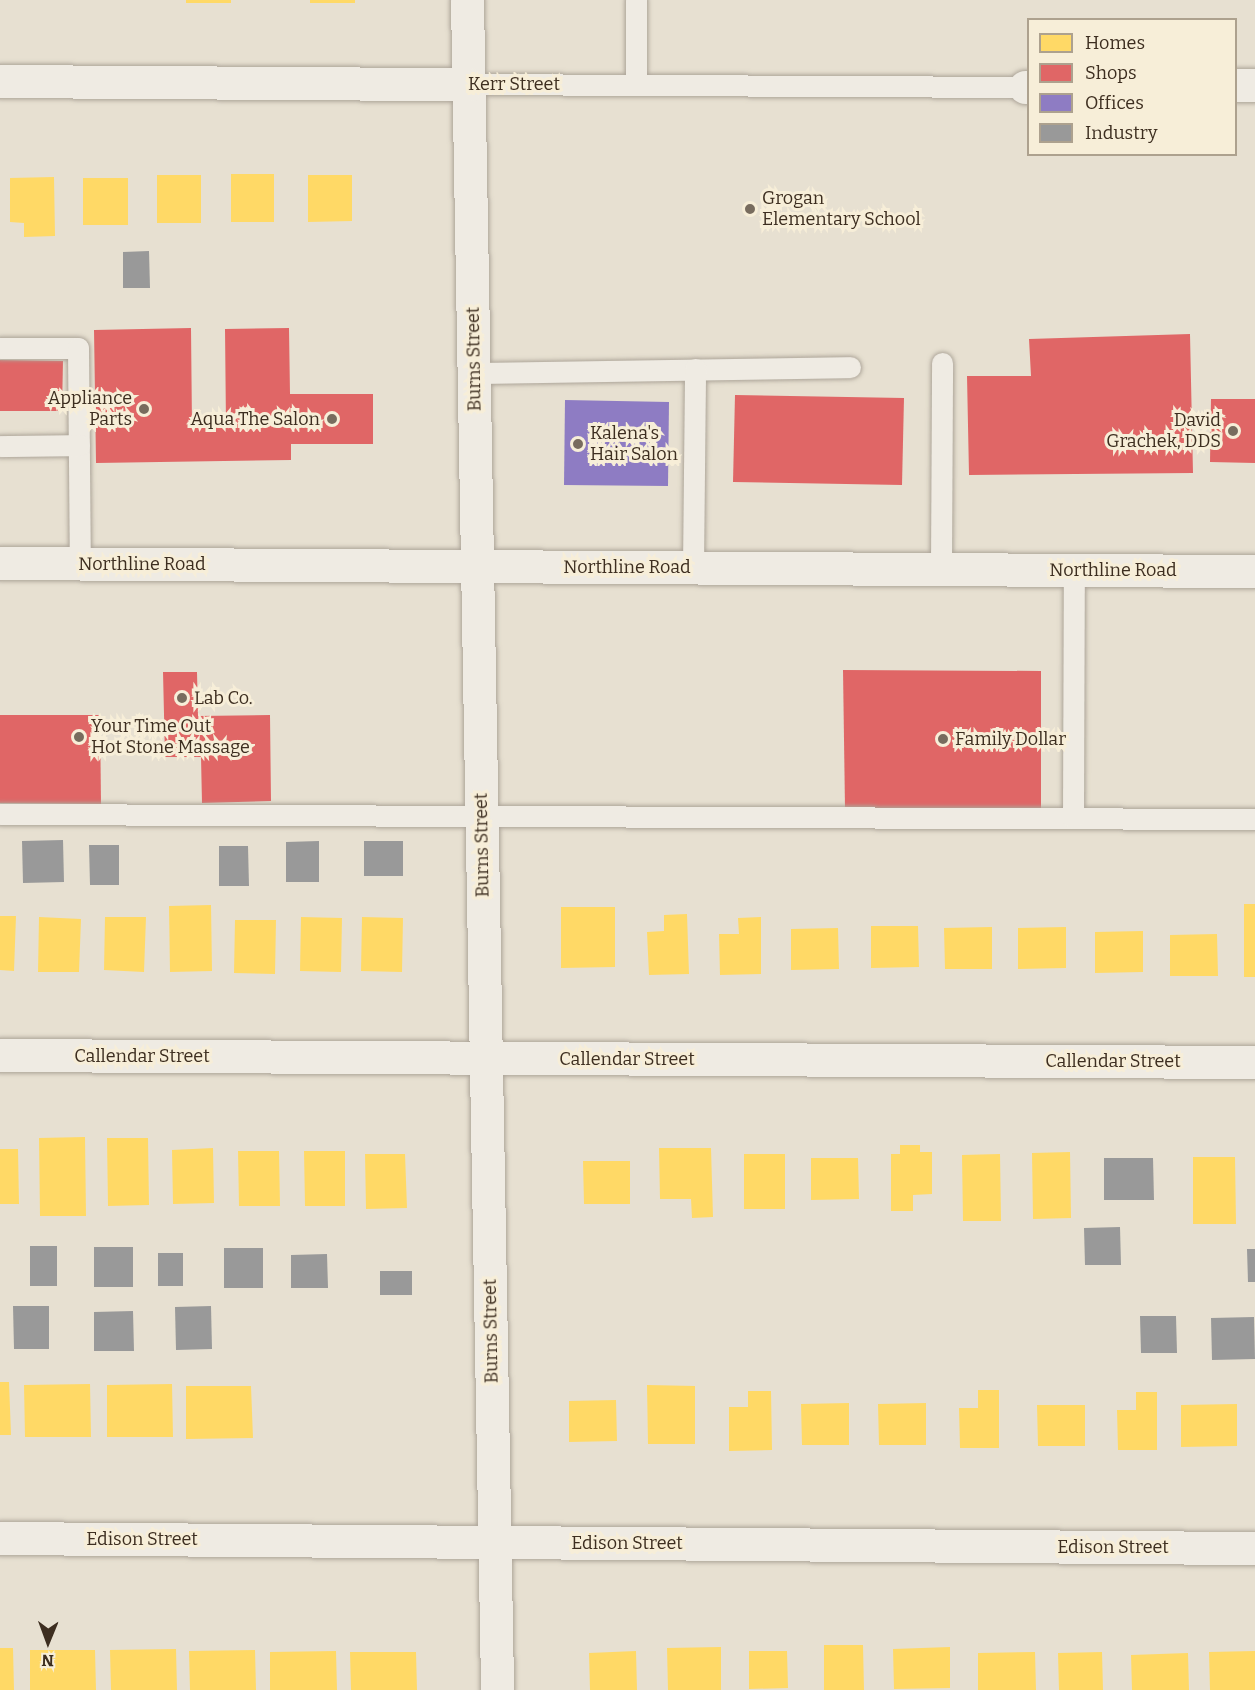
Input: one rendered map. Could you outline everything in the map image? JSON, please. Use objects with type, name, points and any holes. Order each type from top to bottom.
[{"type":"street","name":"Burns Street","points":[[467,0],[496,1690]]},
{"type":"street","name":"Kerr Street","points":[[0,81],[469,84]]},
{"type":"street","points":[[1237,85],[1255,85]]},
{"type":"street","name":"Northline Road","points":[[0,563],[1255,571]]},
{"type":"street","name":"Callendar Street","points":[[0,1055],[1255,1062]]},
{"type":"street","name":"Edison Street","points":[[0,1538],[1255,1548]]},
{"type":"lane","points":[[636,0],[636,85]]},
{"type":"lane","name":"Kerr Street","points":[[469,84],[1027,87]]},
{"type":"lane","points":[[0,348],[78,348],[80,563]]},
{"type":"lane","points":[[941,569],[942,363]]},
{"type":"lane","points":[[474,373],[850,367]]},
{"type":"lane","points":[[693,567],[695,369]]},
{"type":"lane","points":[[0,446],[79,445]]},
{"type":"lane","points":[[1073,818],[1074,570]]},
{"type":"lane","points":[[0,814],[1255,819]]},
{"type":"building: Homes","points":[[186,0],[231,0],[231,3],[186,3]]},
{"type":"building: Homes","points":[[310,0],[355,0],[355,3],[310,3]]},
{"type":"building: Homes","points":[[231,174],[274,174],[274,222],[231,222]]},
{"type":"building: Homes","points":[[157,175],[201,175],[201,223],[157,223]]},
{"type":"building: Homes","points":[[308,175],[352,175],[352,221],[308,222]]},
{"type":"building: Homes","points":[[54,177],[55,236],[24,237],[24,223],[10,222],[10,178]]},
{"type":"building: Homes","points":[[83,178],[128,178],[128,225],[83,225]]},
{"type":"building: Homes","points":[[1244,904],[1255,904],[1255,977],[1244,977]]},
{"type":"building: Homes","points":[[211,905],[212,971],[170,972],[169,906]]},
{"type":"building: Homes","points":[[561,907],[615,907],[615,967],[561,968]]},
{"type":"building: Homes","points":[[687,914],[689,974],[649,975],[647,932],[664,931],[664,915]]},
{"type":"building: Homes","points":[[0,916],[16,916],[14,971],[0,970]]},
{"type":"building: Homes","points":[[39,917],[81,919],[79,972],[38,972]]},
{"type":"building: Homes","points":[[105,917],[146,917],[144,972],[104,970]]},
{"type":"building: Homes","points":[[301,917],[342,918],[341,972],[300,971]]},
{"type":"building: Homes","points":[[362,917],[403,918],[402,972],[361,971]]},
{"type":"building: Homes","points":[[761,917],[761,974],[720,975],[719,934],[739,934],[738,918]]},
{"type":"building: Homes","points":[[235,920],[276,920],[275,974],[234,973]]},
{"type":"building: Homes","points":[[871,926],[918,926],[919,967],[871,968]]},
{"type":"building: Homes","points":[[992,927],[992,969],[945,969],[944,928]]},
{"type":"building: Homes","points":[[1066,927],[1066,968],[1018,969],[1018,928]]},
{"type":"building: Homes","points":[[838,928],[839,969],[791,970],[791,929]]},
{"type":"building: Homes","points":[[1143,931],[1143,972],[1095,973],[1095,932]]},
{"type":"building: Homes","points":[[1217,934],[1218,976],[1170,976],[1170,935]]},
{"type":"building: Homes","points":[[85,1137],[86,1216],[40,1216],[39,1138]]},
{"type":"building: Homes","points":[[107,1138],[148,1138],[149,1205],[108,1206]]},
{"type":"building: Homes","points":[[900,1145],[920,1145],[920,1152],[932,1152],[932,1194],[913,1195],[913,1211],[891,1211],[891,1154],[900,1154]]},
{"type":"building: Homes","points":[[213,1148],[214,1203],[173,1204],[172,1150]]},
{"type":"building: Homes","points":[[659,1148],[711,1148],[713,1217],[692,1218],[691,1199],[660,1199]]},
{"type":"building: Homes","points":[[0,1149],[18,1149],[19,1204],[0,1204]]},
{"type":"building: Homes","points":[[238,1151],[279,1151],[280,1206],[239,1206]]},
{"type":"building: Homes","points":[[304,1151],[345,1151],[345,1206],[305,1206]]},
{"type":"building: Homes","points":[[1070,1152],[1071,1218],[1033,1219],[1032,1153]]},
{"type":"building: Homes","points":[[365,1154],[405,1154],[407,1208],[366,1209]]},
{"type":"building: Homes","points":[[744,1154],[785,1154],[785,1209],[744,1209]]},
{"type":"building: Homes","points":[[1000,1154],[1001,1221],[963,1221],[962,1155]]},
{"type":"building: Homes","points":[[1193,1157],[1235,1157],[1236,1224],[1193,1224]]},
{"type":"building: Homes","points":[[811,1158],[858,1158],[859,1199],[811,1200]]},
{"type":"building: Homes","points":[[583,1161],[630,1161],[630,1204],[584,1204]]},
{"type":"building: Homes","points":[[0,1382],[9,1382],[11,1435],[0,1435]]},
{"type":"building: Homes","points":[[90,1384],[91,1437],[25,1437],[24,1385]]},
{"type":"building: Homes","points":[[172,1384],[173,1437],[107,1437],[107,1385]]},
{"type":"building: Homes","points":[[647,1385],[695,1386],[695,1444],[648,1444]]},
{"type":"building: Homes","points":[[186,1386],[251,1386],[253,1438],[186,1439]]},
{"type":"building: Homes","points":[[978,1390],[999,1390],[999,1448],[960,1448],[959,1408],[978,1408]]},
{"type":"building: Homes","points":[[748,1391],[771,1391],[772,1450],[729,1451],[729,1407],[748,1407]]},
{"type":"building: Homes","points":[[1136,1392],[1157,1392],[1157,1450],[1118,1450],[1117,1410],[1136,1410]]},
{"type":"building: Homes","points":[[616,1400],[617,1441],[569,1442],[569,1401]]},
{"type":"building: Homes","points":[[849,1403],[849,1445],[802,1445],[801,1404]]},
{"type":"building: Homes","points":[[926,1403],[926,1445],[879,1445],[878,1404]]},
{"type":"building: Homes","points":[[1237,1404],[1237,1446],[1181,1447],[1181,1405]]},
{"type":"building: Homes","points":[[1037,1405],[1085,1405],[1085,1446],[1038,1446]]},
{"type":"building: Homes","points":[[824,1645],[863,1645],[864,1690],[824,1690]]},
{"type":"building: Homes","points":[[721,1647],[721,1690],[668,1690],[667,1648]]},
{"type":"building: Homes","points":[[950,1647],[950,1688],[894,1689],[893,1649]]},
{"type":"building: Homes","points":[[0,1648],[13,1648],[14,1690],[0,1690]]},
{"type":"building: Homes","points":[[176,1649],[177,1690],[111,1690],[110,1650]]},
{"type":"building: Homes","points":[[30,1650],[95,1650],[96,1690],[30,1690]]},
{"type":"building: Homes","points":[[255,1650],[256,1690],[190,1690],[189,1651]]},
{"type":"building: Homes","points":[[336,1651],[337,1690],[270,1690],[270,1652]]},
{"type":"building: Homes","points":[[636,1651],[637,1690],[590,1690],[589,1653]]},
{"type":"building: Homes","points":[[749,1651],[787,1651],[788,1688],[749,1689]]},
{"type":"building: Homes","points":[[1255,1651],[1255,1690],[1210,1690],[1209,1652]]},
{"type":"building: Homes","points":[[350,1652],[416,1652],[417,1690],[351,1690]]},
{"type":"building: Homes","points":[[1035,1652],[1036,1690],[978,1690],[978,1653]]},
{"type":"building: Homes","points":[[1102,1652],[1103,1690],[1059,1690],[1058,1653]]},
{"type":"building: Homes","points":[[1188,1653],[1189,1690],[1132,1690],[1131,1655]]},
{"type":"building: Shops","points":[[191,328],[192,426],[226,426],[225,329],[289,328],[290,394],[373,394],[373,444],[291,444],[291,460],[96,463],[94,330]]},
{"type":"building: Shops","points":[[1190,334],[1193,473],[969,475],[967,376],[1031,376],[1029,339]]},
{"type":"building: Shops","points":[[0,360],[63,361],[62,411],[0,411]]},
{"type":"building: Shops","points":[[735,395],[904,398],[902,485],[733,482]]},
{"type":"building: Shops","name":"David Grachek, DDS","points":[[1211,399],[1255,399],[1255,463],[1210,462]]},
{"type":"building: Shops","name":"Family Dollar","points":[[843,670],[1041,671],[1041,808],[845,808]]},
{"type":"building: Shops","points":[[163,672],[197,672],[198,716],[270,715],[271,801],[202,803],[201,757],[165,757]]},
{"type":"building: Shops","points":[[0,715],[100,715],[101,804],[0,803]]},
{"type":"building: Offices","points":[[565,400],[669,402],[668,486],[564,485]]},
{"type":"building: Industry","points":[[149,251],[150,288],[123,288],[123,252]]},
{"type":"building: Industry","points":[[63,840],[64,882],[23,883],[22,841]]},
{"type":"building: Industry","points":[[319,841],[319,882],[286,882],[286,842]]},
{"type":"building: Industry","points":[[364,841],[403,841],[403,876],[364,876]]},
{"type":"building: Industry","points":[[89,845],[119,845],[119,885],[90,885]]},
{"type":"building: Industry","points":[[219,846],[248,846],[249,886],[219,886]]},
{"type":"building: Industry","points":[[1104,1158],[1153,1158],[1154,1200],[1104,1200]]},
{"type":"building: Industry","points":[[1120,1227],[1121,1265],[1085,1265],[1084,1228]]},
{"type":"building: Industry","points":[[30,1246],[57,1246],[57,1286],[30,1286]]},
{"type":"building: Industry","points":[[94,1247],[133,1247],[133,1287],[94,1287]]},
{"type":"building: Industry","points":[[224,1248],[263,1248],[263,1288],[224,1288]]},
{"type":"building: Industry","points":[[1247,1249],[1255,1249],[1255,1282],[1248,1282]]},
{"type":"building: Industry","points":[[158,1253],[183,1253],[183,1286],[158,1286]]},
{"type":"building: Industry","points":[[327,1254],[328,1288],[291,1288],[291,1255]]},
{"type":"building: Industry","points":[[380,1271],[412,1271],[412,1295],[380,1295]]},
{"type":"building: Industry","points":[[13,1306],[49,1306],[49,1349],[14,1349]]},
{"type":"building: Industry","points":[[211,1306],[212,1349],[176,1350],[175,1307]]},
{"type":"building: Industry","points":[[133,1311],[134,1351],[94,1351],[94,1312]]},
{"type":"building: Industry","points":[[1140,1316],[1176,1316],[1177,1353],[1141,1353]]},
{"type":"building: Industry","points":[[1254,1317],[1255,1359],[1212,1360],[1211,1318]]},
{"type":"place","name":"Grogan Elementary School","points":[[750,209]]},
{"type":"place","name":"Appliance Parts","points":[[144,409]]},
{"type":"place","name":"Aqua The Salon","points":[[332,419]]},
{"type":"place","name":"David Grachek, DDS","points":[[1233,431]]},
{"type":"place","name":"Kalena's Hair Salon","points":[[578,444]]},
{"type":"place","name":"Lab Co.","points":[[182,698]]},
{"type":"place","name":"Your Time Out Hot Stone Massage","points":[[79,737]]},
{"type":"place","name":"Family Dollar","points":[[943,739]]}]
